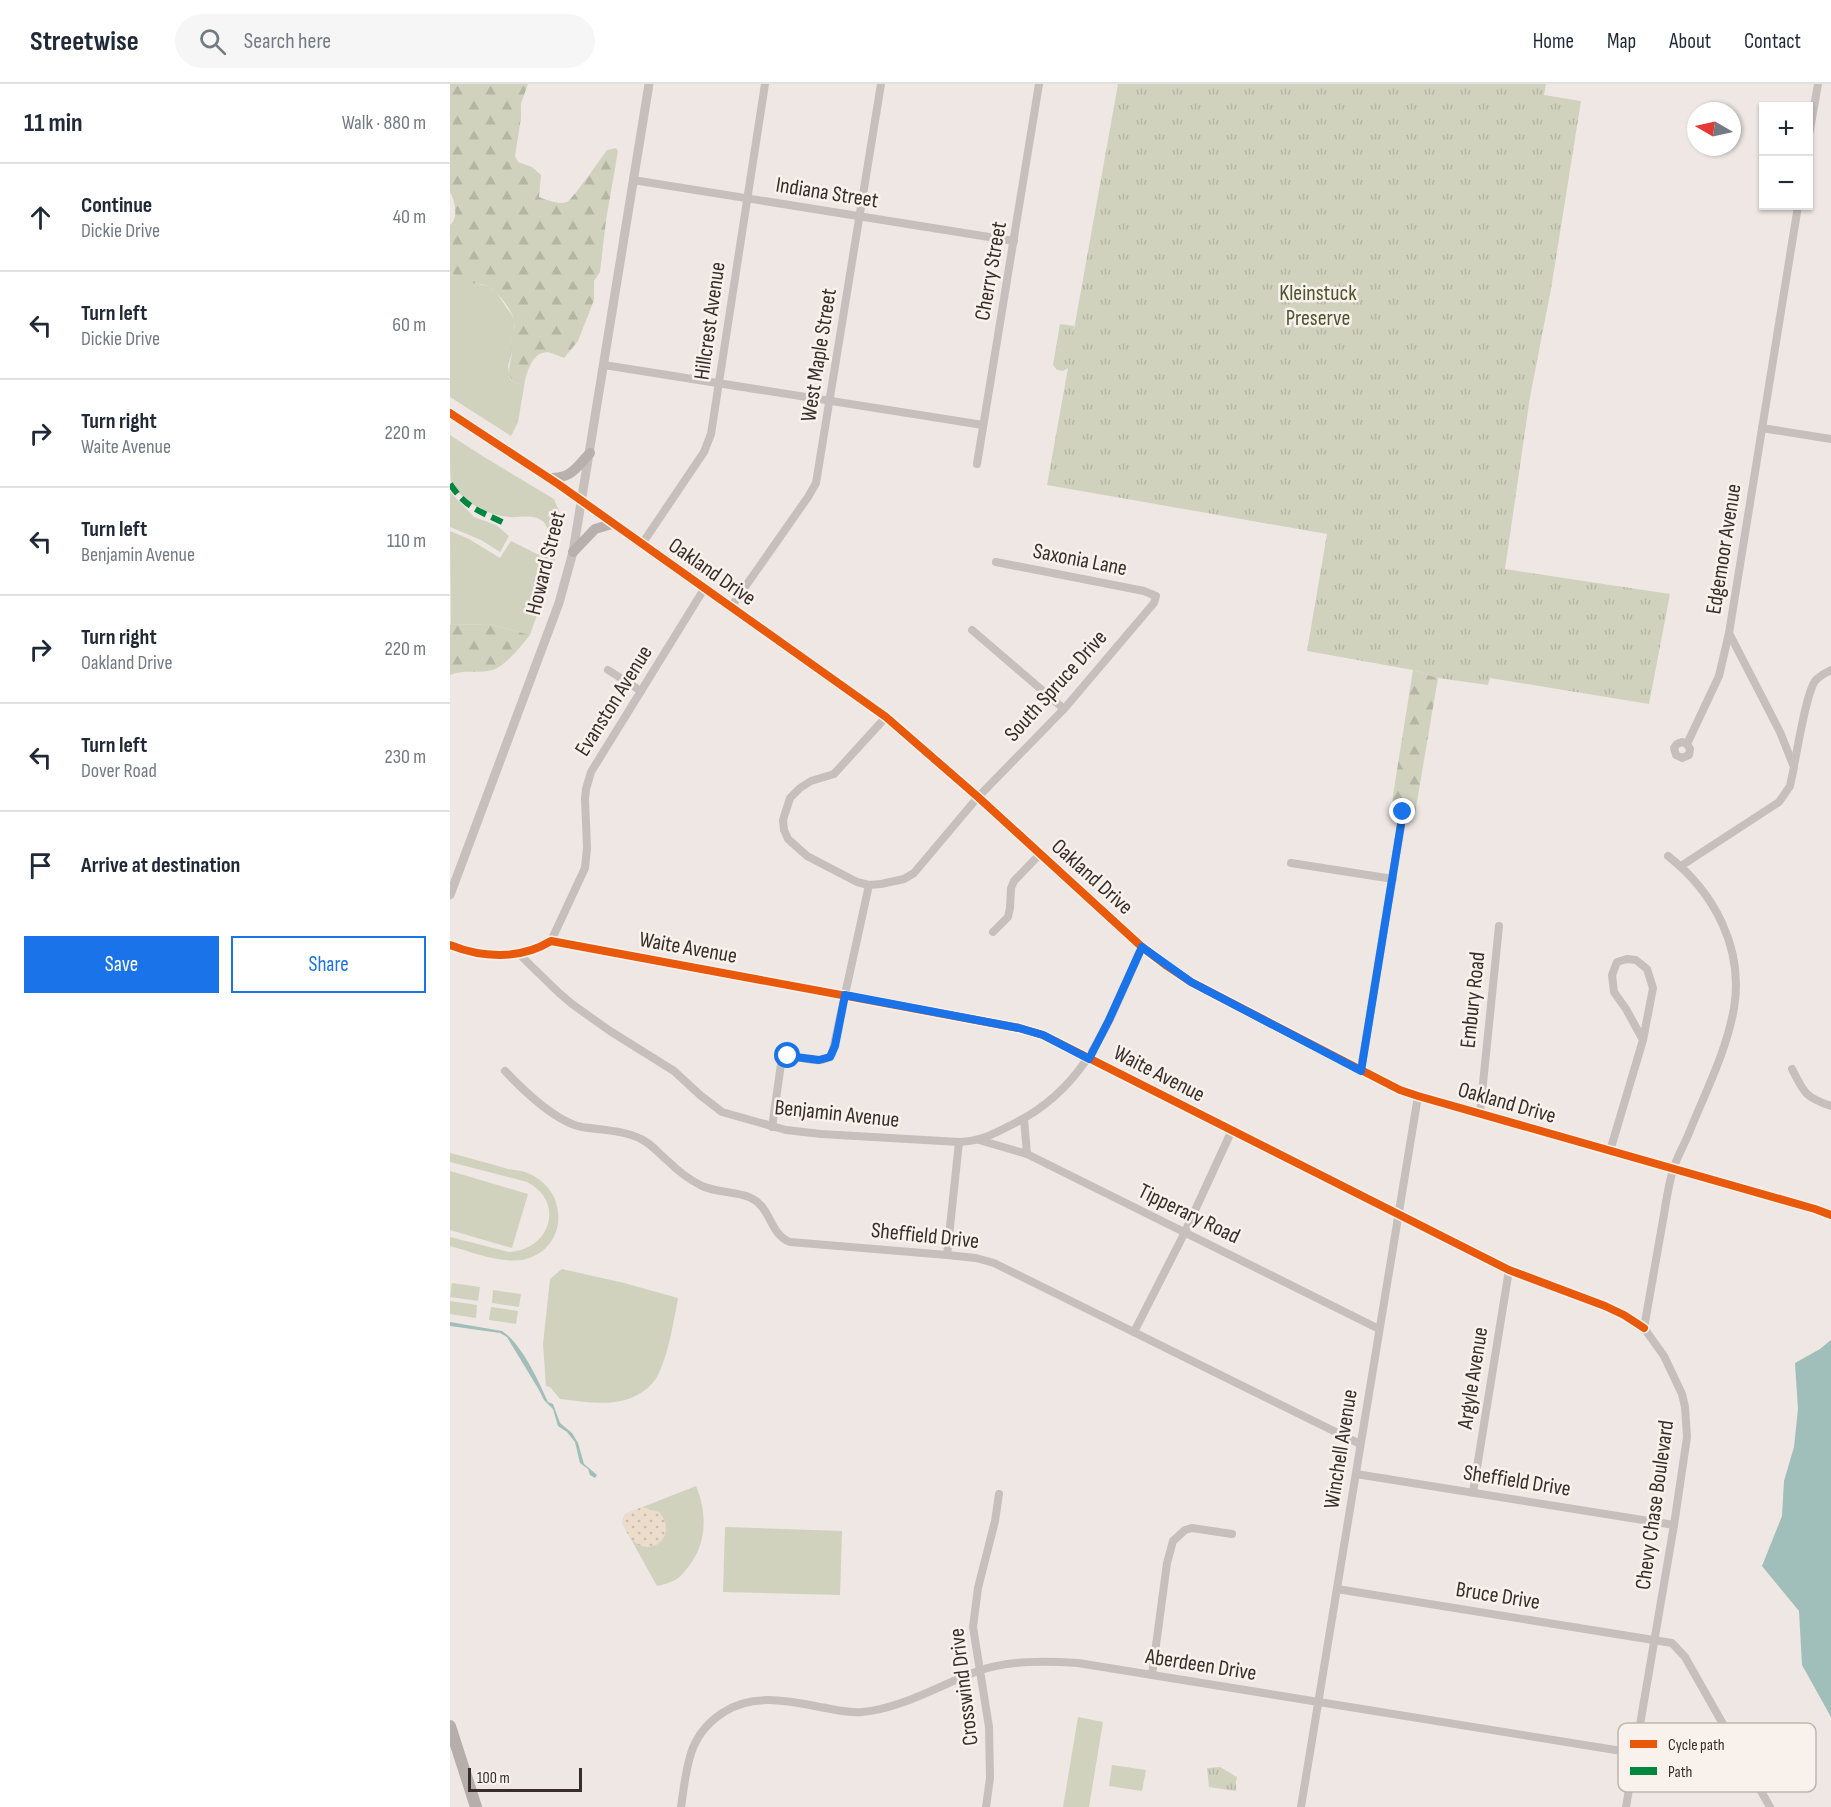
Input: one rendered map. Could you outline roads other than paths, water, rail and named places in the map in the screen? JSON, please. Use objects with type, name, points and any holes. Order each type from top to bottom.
[{"type":"main road","name":"Oakland Drive","points":[[450,413],[581,501],[886,717],[978,797],[1142,947],[1191,982],[1400,1090],[1831,1215]]},
{"type":"main road","points":[[548,478],[566,476],[574,471],[590,453]]},
{"type":"main road","points":[[573,552],[595,529],[612,524]]},
{"type":"main road","points":[[450,1726],[476,1807]]},
{"type":"street","name":"Howard Street","points":[[450,895],[559,603],[573,552],[649,84]]},
{"type":"street","name":"Hillcrest Avenue","points":[[642,544],[708,445],[720,383],[765,84]]},
{"type":"street","name":"West Maple Street","points":[[730,607],[816,483],[881,84]]},
{"type":"street","name":"Cherry Street","points":[[977,464],[1039,84]]},
{"type":"street","points":[[1813,116],[1818,84]]},
{"type":"street","name":"Indiana Street","points":[[633,180],[1014,241]]},
{"type":"street","name":"Edgemoor Avenue","points":[[1794,767],[1780,732],[1729,633],[1797,210]]},
{"type":"street","points":[[604,365],[983,425]]},
{"type":"street","points":[[1762,428],[1831,439]]},
{"type":"street","name":"Saxonia Lane","points":[[996,562],[1144,591],[1156,596]]},
{"type":"street","name":"Evanston Avenue","points":[[551,942],[585,868],[587,848],[585,799],[591,772],[704,589]]},
{"type":"street","name":"South Spruce Drive","points":[[869,885],[895,882],[914,873],[978,797],[1064,709],[1154,603],[1156,596]]},
{"type":"street","points":[[972,630],[1064,709]]},
{"type":"street","points":[[1688,744],[1719,676],[1729,633]]},
{"type":"street","points":[[608,670],[641,692]]},
{"type":"street","points":[[1681,866],[1779,802],[1790,786],[1814,682],[1831,670]]},
{"type":"street","points":[[772,1127],[781,1064],[784,1058],[796,1056],[819,1060],[830,1057],[835,1046],[869,885],[857,882],[807,856],[788,839],[783,820],[785,808],[790,798],[800,788],[812,781],[834,774],[886,717]]},
{"type":"street","points":[[1361,1071],[1403,812]]},
{"type":"street","points":[[993,932],[1008,917],[1014,880],[1040,854]]},
{"type":"street","points":[[1644,1328],[1673,1169],[1717,1067],[1730,1027],[1736,993],[1734,960],[1730,939],[1723,922],[1705,893],[1681,866],[1668,856]]},
{"type":"street","points":[[1291,863],[1393,879]]},
{"type":"street","name":"Embury Road","points":[[1480,1113],[1499,926]]},
{"type":"street","points":[[450,945],[478,954],[519,954],[551,942]]},
{"type":"street","name":"Waite Avenue","points":[[551,942],[845,995],[1019,1028],[1043,1035],[1509,1270],[1605,1306],[1644,1328]]},
{"type":"street","name":"Benjamin Avenue","points":[[519,954],[572,1004],[674,1071],[722,1112],[772,1127],[821,1134],[959,1142],[979,1140],[1024,1119],[1058,1095],[1071,1082],[1089,1059],[1142,947]]},
{"type":"street","points":[[1610,1151],[1643,1040],[1653,988],[1647,969],[1636,960],[1627,959],[1617,962],[1612,975],[1614,992],[1643,1040]]},
{"type":"street","points":[[1792,1069],[1805,1094],[1831,1107]]},
{"type":"street","name":"Sheffield Drive","points":[[505,1071],[555,1114],[572,1124],[643,1140],[669,1163],[704,1187],[750,1197],[765,1209],[773,1226],[784,1240],[976,1258],[994,1263],[1360,1444]]},
{"type":"street","name":"Winchell Avenue","points":[[1301,1807],[1418,1096]]},
{"type":"street","points":[[1024,1119],[1027,1154]]},
{"type":"street","points":[[1134,1332],[1185,1232],[1232,1131]]},
{"type":"street","name":"Tipperary Road","points":[[979,1140],[1027,1154],[1379,1329]]},
{"type":"street","points":[[947,1255],[959,1142]]},
{"type":"street","name":"Argyle Avenue","points":[[1473,1492],[1509,1270]]},
{"type":"street","name":"Chevy Chase Boulevard","points":[[1640,1723],[1687,1437],[1682,1394],[1671,1368],[1644,1328]]},
{"type":"street","name":"Sheffield Drive","points":[[1356,1473],[1674,1525]]},
{"type":"street","name":"Crosswind Drive","points":[[986,1807],[990,1778],[988,1713],[973,1627],[978,1588],[995,1521],[999,1494]]},
{"type":"street","points":[[1152,1675],[1167,1563],[1173,1541],[1185,1530],[1192,1528],[1232,1534]]},
{"type":"street","name":"Bruce Drive","points":[[1337,1589],[1672,1643],[1685,1657],[1722,1723]]},
{"type":"street","name":"Aberdeen Drive","points":[[681,1807],[688,1761],[699,1734],[711,1720],[739,1704],[768,1700],[861,1713],[904,1701],[980,1670],[1023,1663],[1067,1662],[1618,1751]]},
{"type":"street","name":"Chevy Chase Boulevard","points":[[1626,1807],[1629,1792]]},
{"type":"street","name":"Bruce Drive","points":[[1762,1792],[1770,1807]]},
{"type":"water","points":[[450,1322],[502,1331],[516,1344],[529,1363],[548,1402],[553,1404],[560,1423],[572,1433],[578,1443],[584,1464],[597,1475],[595,1478],[580,1463],[575,1442],[558,1426],[553,1409],[544,1400],[507,1337],[500,1333],[450,1326]]},
{"type":"water","points":[[1831,1340],[1831,1717],[1802,1665],[1799,1611],[1762,1566],[1782,1516],[1784,1481],[1794,1447],[1798,1409],[1795,1363]]},
{"type":"park label","name":"Kleinstuck Preserve","points":[[1318,306]]}]
